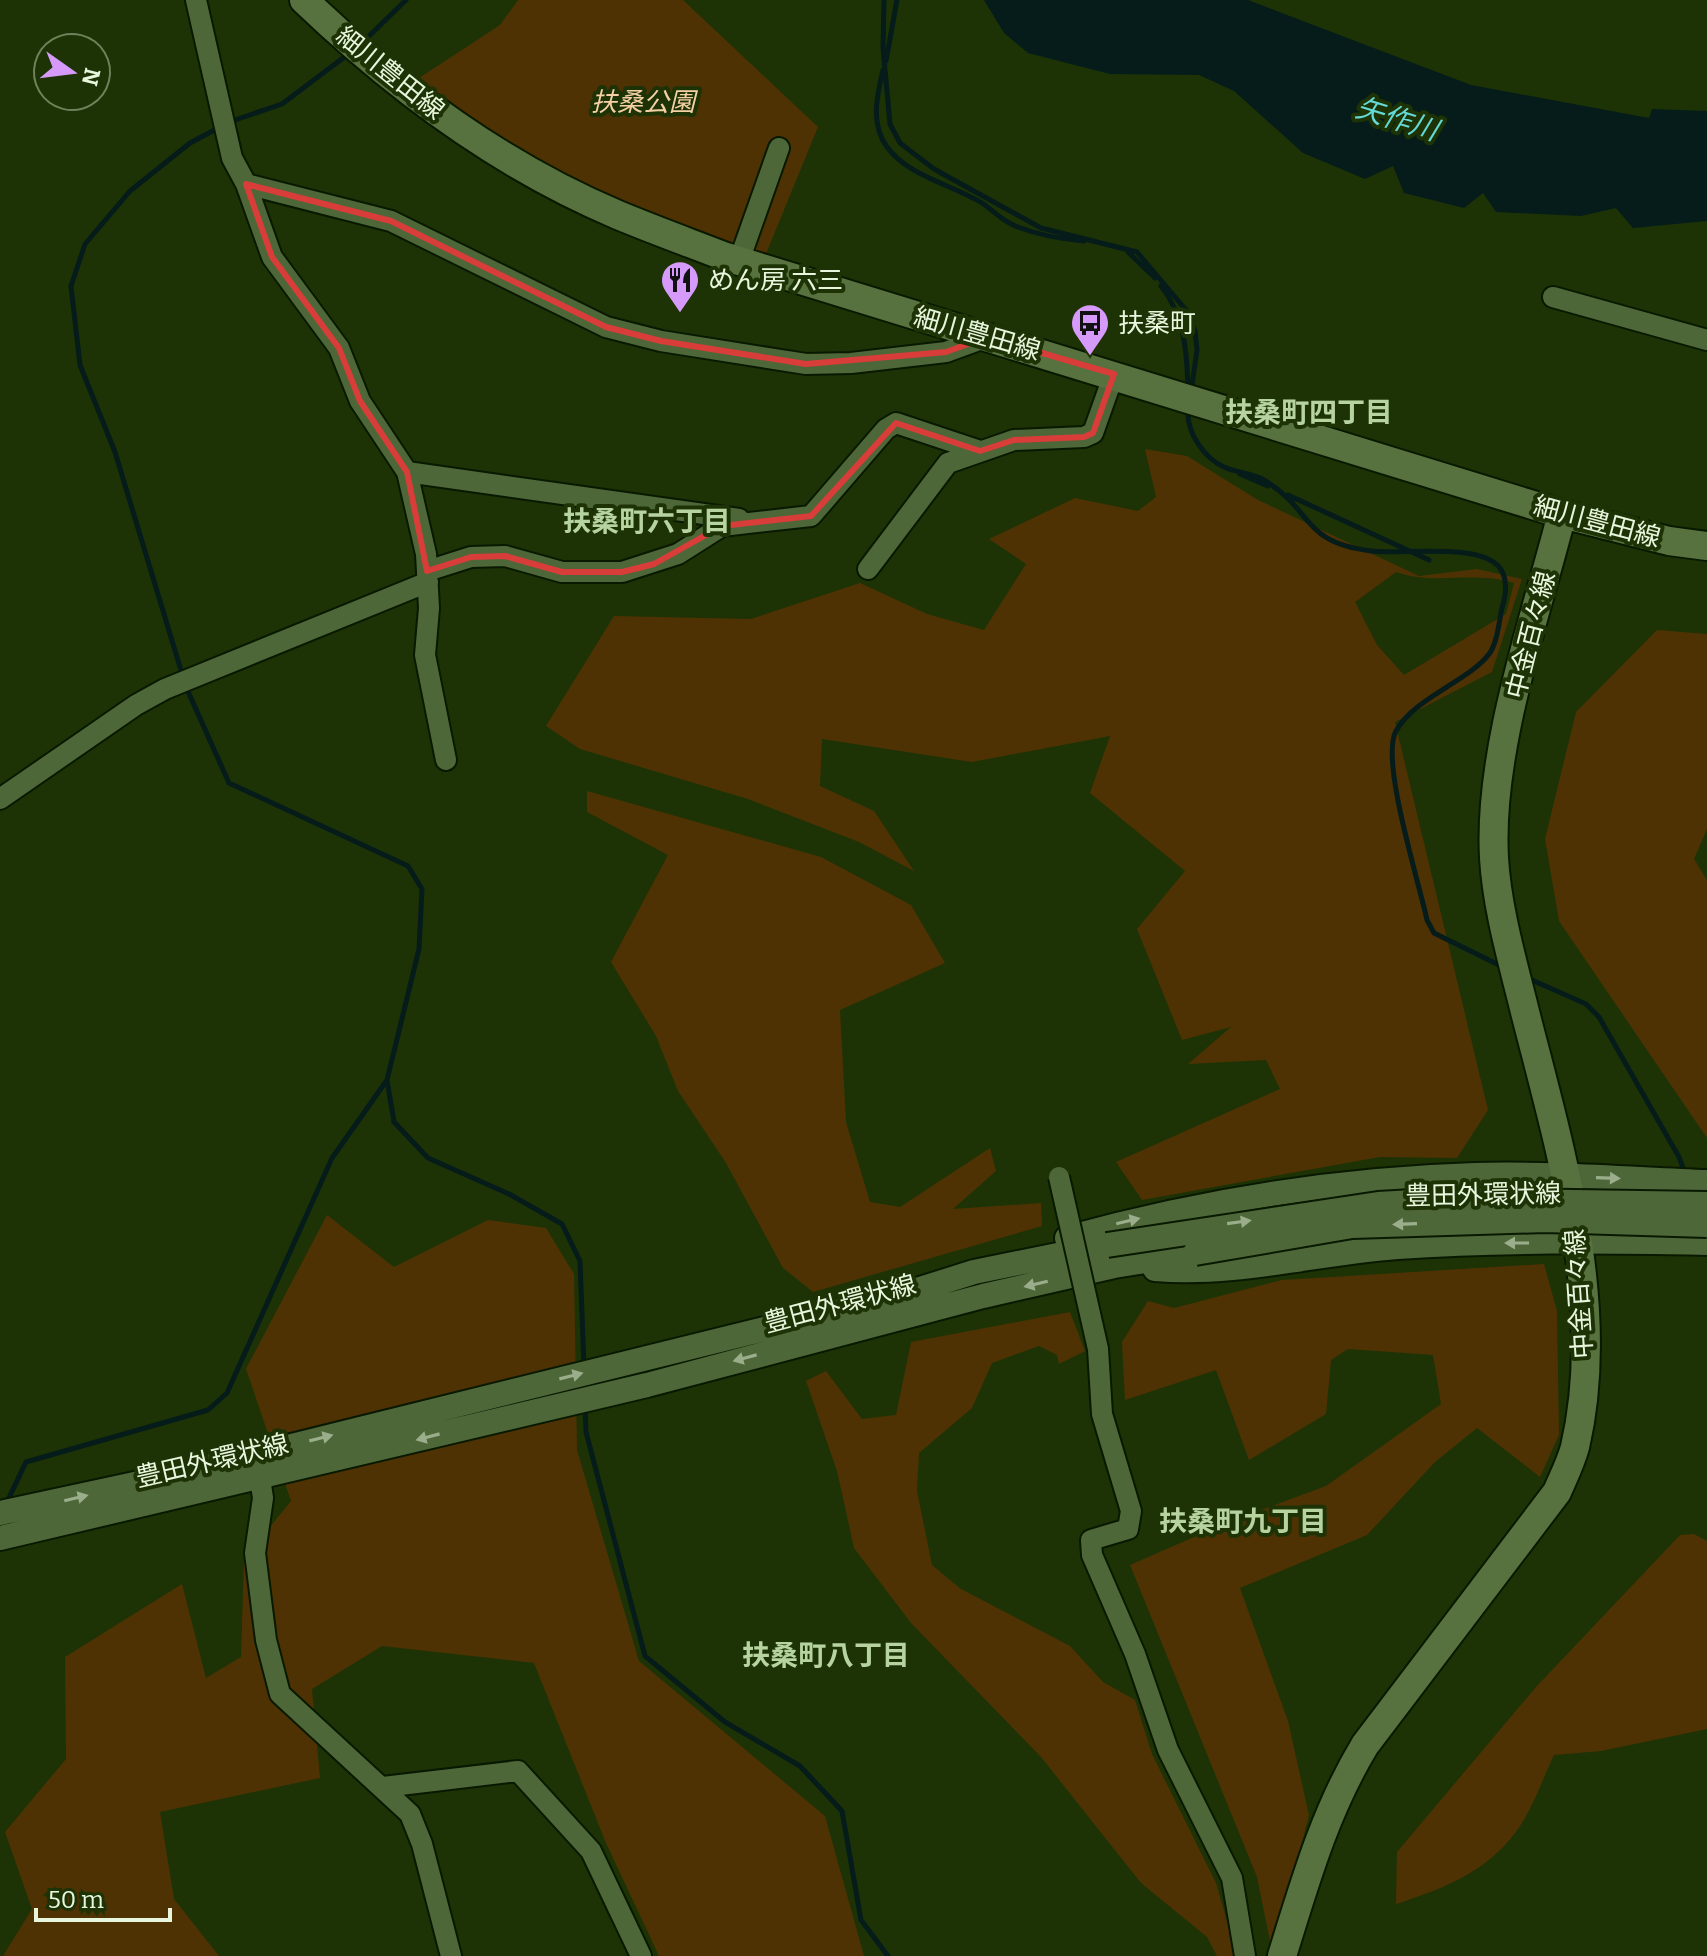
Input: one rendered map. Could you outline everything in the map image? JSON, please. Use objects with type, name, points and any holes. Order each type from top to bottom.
[{"type":"main road","name":"細川豊田線","points":[[304,0],[372,64],[455,125],[531,171],[616,215],[739,261],[1562,514],[1669,541],[1707,546]]},
{"type":"main road","name":"中金百々線","points":[[1282,1956],[1321,1830],[1339,1787],[1365,1745],[1557,1492],[1569,1464],[1585,1385],[1579,1242],[1516,976],[1494,859],[1502,762],[1562,514]]},
{"type":"street","points":[[196,0],[229,147],[272,257],[339,348],[360,401],[407,472],[428,577],[425,655],[446,760]]},
{"type":"street","points":[[739,261],[779,148]]},
{"type":"street","points":[[246,184],[391,221],[606,327],[661,341],[806,364],[851,363],[946,352],[987,337]]},
{"type":"street","points":[[1553,297],[1707,340]]},
{"type":"street","points":[[868,569],[948,463],[1014,440],[1069,440],[1093,433],[1114,374]]},
{"type":"street","points":[[0,799],[136,705],[172,686],[471,557],[505,556],[562,572],[622,572],[678,554],[722,526],[811,516],[886,429],[896,423],[980,451]]},
{"type":"street","points":[[407,472],[758,522]]},
{"type":"street","points":[[974,1272],[1050,1242],[1129,1221],[1223,1203],[1355,1184],[1474,1175],[1707,1182]]},
{"type":"street","points":[[1059,1177],[1098,1349],[1102,1414],[1131,1511],[1128,1529],[1091,1540],[1092,1555],[1135,1654],[1168,1750],[1232,1878],[1245,1956]]},
{"type":"street","name":"豊田外環状線","points":[[0,1513],[245,1457],[499,1406],[1110,1255],[1378,1204],[1448,1200],[1707,1204]]},
{"type":"street","name":"豊田外環状線","points":[[820,1326],[974,1272],[1110,1255],[1195,1253],[1352,1226],[1545,1220],[1707,1225]]},
{"type":"street","points":[[1110,1255],[1199,1273],[1396,1247],[1579,1242],[1707,1243]]},
{"type":"street","name":"豊田外環状線","points":[[0,1538],[260,1478],[499,1406]]},
{"type":"street","points":[[260,1478],[263,1498],[255,1553],[266,1640],[280,1694],[410,1814],[422,1844],[451,1956]]},
{"type":"street","points":[[383,1787],[518,1771],[591,1851],[641,1956]]},
{"type":"highlighted area","points":[[246,184],[391,221],[606,327],[661,341],[806,364],[946,352],[987,337],[1114,374],[1093,433],[1084,437],[1014,440],[980,451],[896,423],[811,516],[722,526],[654,564],[622,572],[562,572],[505,556],[471,557],[427,571],[407,472],[360,401],[339,348],[272,257]]},
{"type":"green space","name":"扶桑公園","points":[[518,0],[683,0],[818,127],[761,266],[619,205],[509,147],[416,80],[500,25]]},
{"type":"green space","points":[[1145,449],[1187,456],[1258,500],[1419,576],[1477,569],[1522,579],[1492,672],[1395,722],[1488,1110],[1457,1158],[1380,1157],[1142,1200],[1116,1162],[1280,1089],[1266,1060],[1188,1064],[1231,1027],[1182,1040],[1137,929],[1185,871],[1090,793],[1110,736],[972,762],[822,739],[820,786],[874,811],[914,871],[859,842],[748,799],[580,749],[546,726],[614,616],[751,619],[860,583],[927,614],[984,630],[1026,564],[989,539],[1075,498],[1138,511],[1156,497]],"holes":[[[1396,572],[1411,576],[1498,579],[1514,583],[1506,614],[1404,675],[1377,645],[1355,602]]]},
{"type":"green space","points":[[1657,630],[1707,634],[1707,829],[1694,859],[1707,880],[1707,1138],[1559,921],[1545,839],[1576,712]]},
{"type":"green space","points":[[587,791],[821,857],[911,905],[945,963],[840,1010],[846,1122],[870,1202],[900,1207],[990,1148],[996,1171],[953,1209],[1041,1203],[1042,1226],[813,1292],[783,1268],[726,1163],[678,1091],[656,1036],[611,962],[668,855],[587,812]]},
{"type":"green space","points":[[327,1215],[394,1267],[488,1220],[546,1228],[574,1274],[577,1450],[639,1661],[825,1816],[864,1956],[659,1956],[606,1843],[534,1663],[382,1646],[312,1689],[320,1778],[160,1812],[174,1899],[219,1956],[3,1956],[32,1909],[5,1832],[66,1759],[65,1657],[182,1584],[206,1678],[241,1657],[244,1559],[291,1501],[246,1369]]},
{"type":"green space","points":[[1544,1264],[1557,1311],[1559,1435],[1540,1477],[1477,1428],[1435,1462],[1367,1535],[1240,1588],[1288,1721],[1309,1815],[1273,1956],[1257,1877],[1130,1565],[1226,1523],[1326,1486],[1441,1404],[1433,1355],[1348,1349],[1331,1360],[1326,1414],[1249,1460],[1216,1370],[1125,1400],[1122,1342],[1148,1301],[1174,1308],[1282,1280]]},
{"type":"green space","points":[[1070,1312],[1085,1351],[1059,1364],[1057,1355],[1039,1346],[992,1363],[972,1408],[919,1453],[917,1491],[932,1565],[961,1589],[1070,1646],[1103,1682],[1135,1700],[1152,1754],[1216,1883],[1237,1956],[1217,1956],[1207,1937],[1141,1883],[1041,1757],[911,1623],[854,1548],[837,1471],[806,1381],[826,1371],[862,1419],[896,1415],[911,1342]]},
{"type":"green space","points":[[1694,1534],[1707,1541],[1707,1729],[1601,1751],[1554,1755],[1527,1815],[1503,1847],[1462,1878],[1396,1904],[1397,1852],[1536,1687],[1680,1535]]},
{"type":"water","name":"矢作川","points":[[984,0],[1248,0],[1471,85],[1649,118],[1652,109],[1707,111],[1707,221],[1633,228],[1616,208],[1581,216],[1496,212],[1483,193],[1464,208],[1404,193],[1393,166],[1365,179],[1303,153],[1234,91],[1199,75],[1110,74],[1028,53],[1004,33]]},
{"type":"waterway","points":[[365,40],[406,0]]},
{"type":"waterway","points":[[884,0],[883,48],[890,124],[900,143],[934,169],[1041,228],[1137,252],[1186,310],[1195,331],[1197,350],[1191,392]]},
{"type":"waterway","points":[[886,61],[897,0]]},
{"type":"waterway","points":[[229,122],[282,104],[351,52]]},
{"type":"waterway","points":[[883,70],[877,100],[878,129],[896,157],[919,173],[982,203],[1013,225],[1050,236],[1084,241]]},
{"type":"waterway","points":[[183,677],[115,452],[80,365],[71,286],[85,244],[130,191],[190,143],[220,127]]},
{"type":"waterway","points":[[1128,252],[1155,278]]},
{"type":"waterway","points":[[1161,286],[1180,322],[1188,390]]},
{"type":"waterway","points":[[1188,409],[1193,435],[1203,451],[1224,467],[1264,480],[1292,503],[1319,533],[1332,540],[1371,551],[1440,551],[1476,555],[1490,560],[1503,572],[1504,598],[1492,650],[1469,672],[1404,719],[1396,731],[1392,746],[1397,794],[1427,920],[1434,933],[1505,968]]},
{"type":"waterway","points":[[1240,474],[1268,486]]},
{"type":"waterway","points":[[1288,495],[1429,560]]},
{"type":"waterway","points":[[186,687],[229,783],[408,866],[422,889],[419,949],[387,1080],[394,1122],[428,1158],[509,1194],[562,1224],[580,1261],[584,1367]]},
{"type":"waterway","points":[[1525,977],[1586,1004],[1599,1017],[1679,1157],[1686,1176]]},
{"type":"waterway","points":[[6,1504],[26,1462],[208,1410],[227,1393],[332,1158],[387,1080]]},
{"type":"waterway","points":[[585,1405],[586,1432],[645,1656],[725,1722],[800,1766],[842,1811],[861,1920],[888,1956]]},
{"type":"place","name":"めん房 六三","points":[[680,314]]},
{"type":"place","name":"扶桑町","points":[[1090,357]]},
{"type":"district","name":"扶桑町四丁目","points":[[1309,412]]},
{"type":"district","name":"扶桑町六丁目","points":[[647,521]]},
{"type":"district","name":"扶桑町九丁目","points":[[1243,1521]]},
{"type":"district","name":"扶桑町八丁目","points":[[826,1655]]}]
